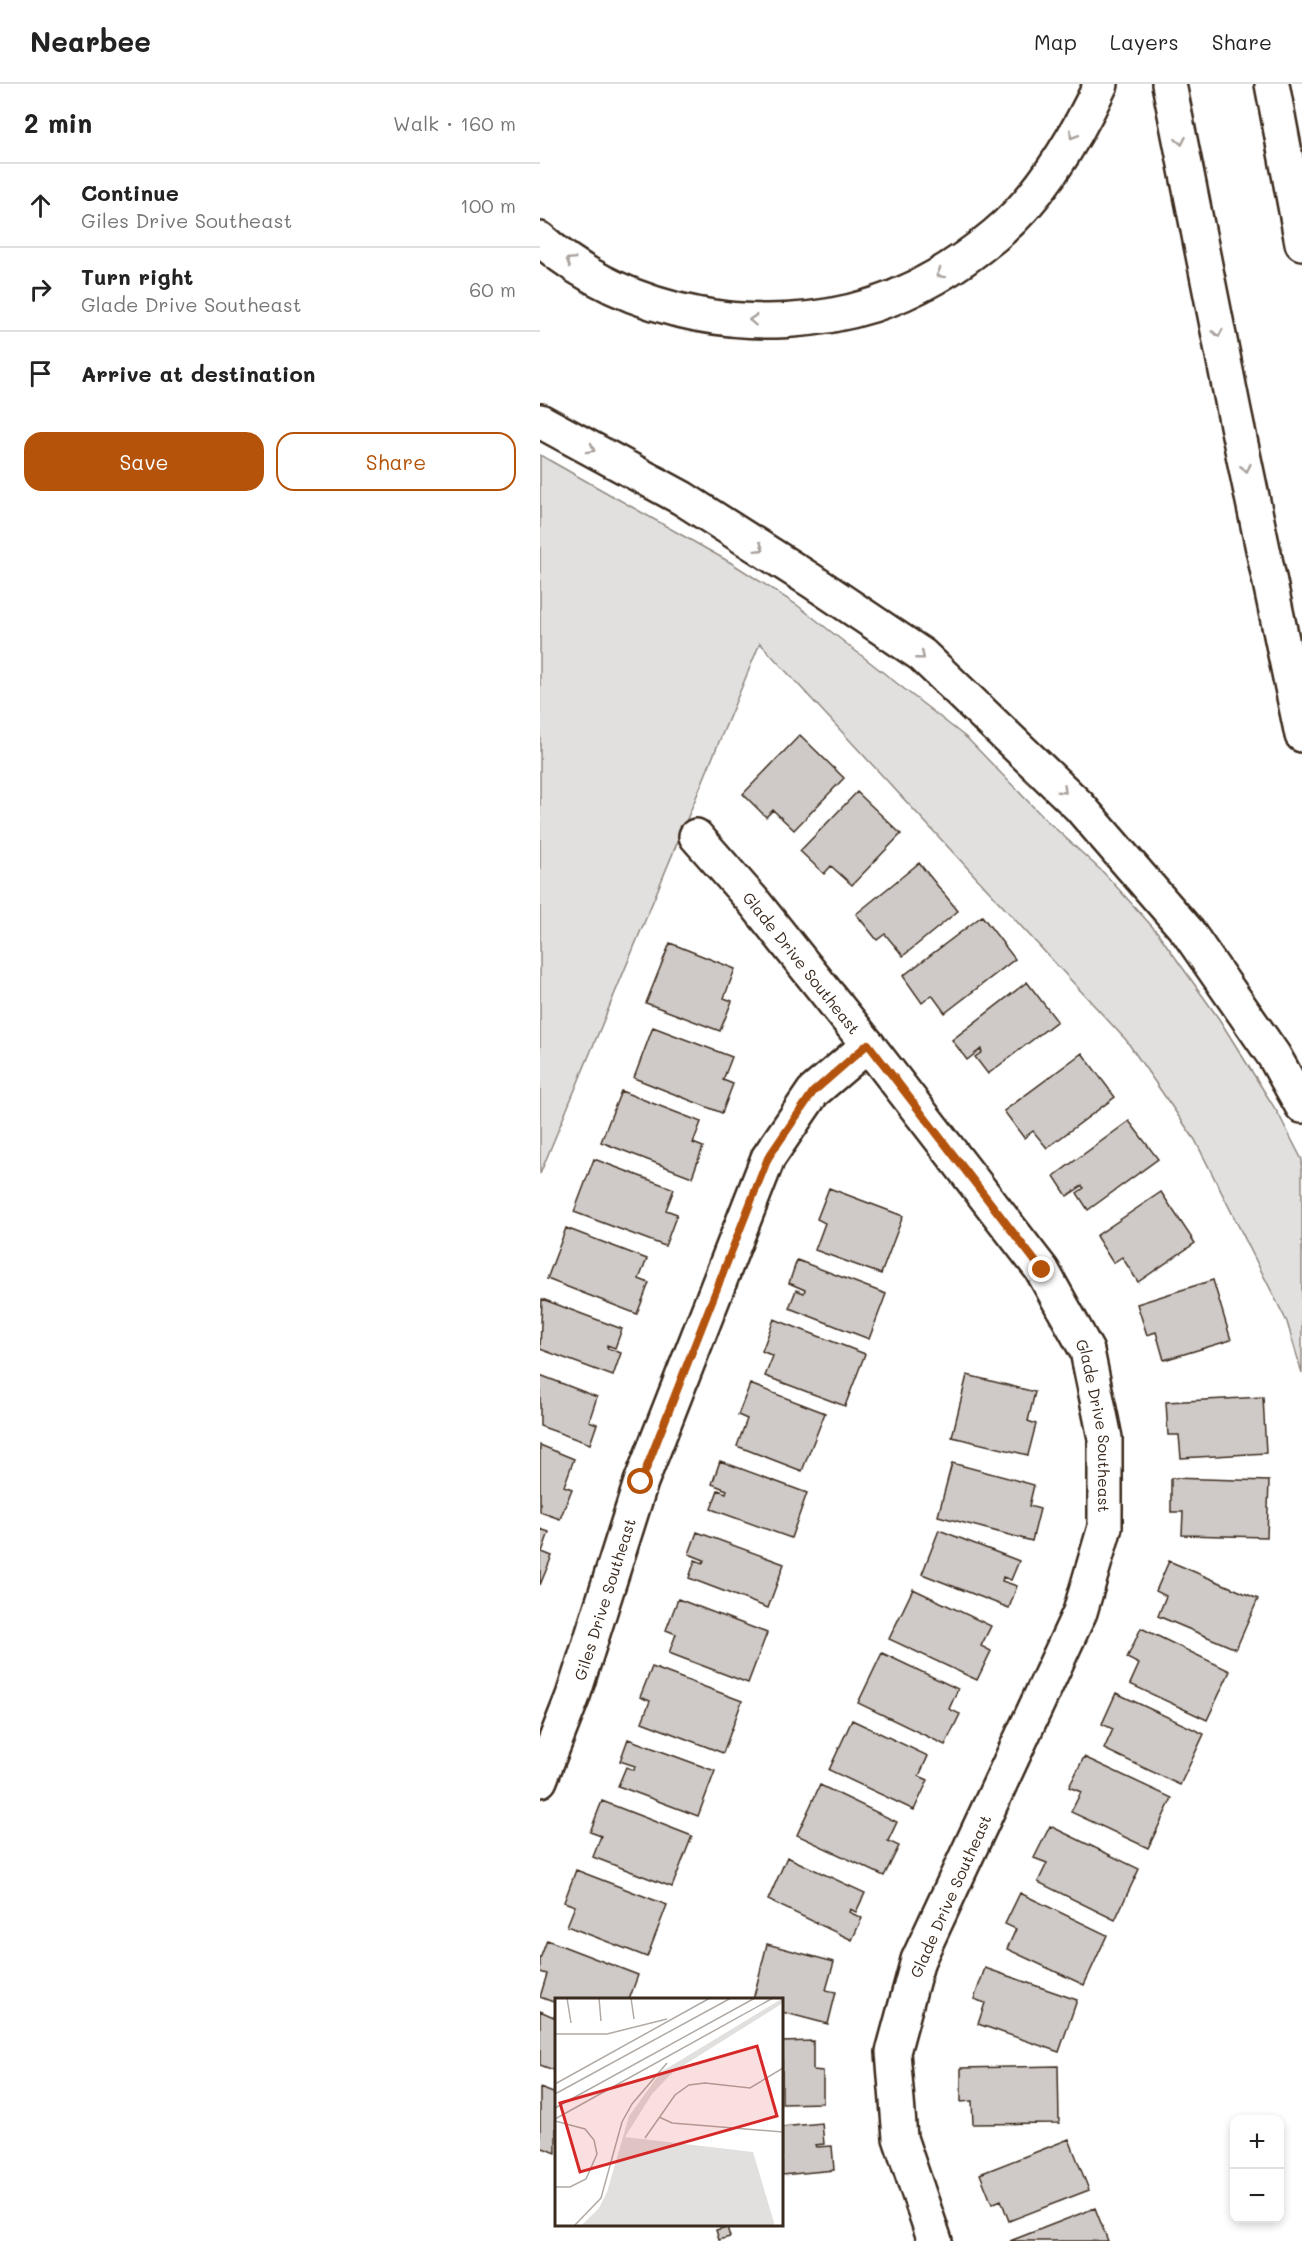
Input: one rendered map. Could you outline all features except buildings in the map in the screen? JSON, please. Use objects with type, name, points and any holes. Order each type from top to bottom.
[{"type":"main road","points":[[540,239],[592,275],[629,292],[671,308],[718,318],[772,321],[821,317],[874,305],[958,264],[996,234],[1032,196],[1061,155],[1089,111],[1101,84]]},
{"type":"main road","points":[[1169,84],[1231,399],[1302,735]]},
{"type":"main road","points":[[1272,84],[1302,243]]},
{"type":"main road","points":[[540,421],[682,498],[922,655],[1079,806],[1188,932],[1274,1056],[1302,1106]]},
{"type":"main road","name":"Glade Drive Southeast","points":[[696,837],[754,902],[868,1044],[1042,1270],[1087,1351],[1105,1438],[1105,1527],[1080,1612],[918,1960],[893,2052],[900,2138],[935,2241]]},
{"type":"main road","name":"Giles Drive Southeast","points":[[540,1780],[573,1696],[641,1482],[768,1158],[813,1092],[868,1044]]},
{"type":"shaded area","points":[[540,455],[733,564],[797,605],[968,739],[1045,819],[1105,874],[1158,933],[1219,1019],[1279,1115],[1302,1160],[1302,1373],[1287,1322],[1195,1140],[1126,1040],[760,643],[540,1174]]},
{"type":"route","points":[[641,1482],[768,1158],[813,1092],[868,1044],[1042,1270]]}]
